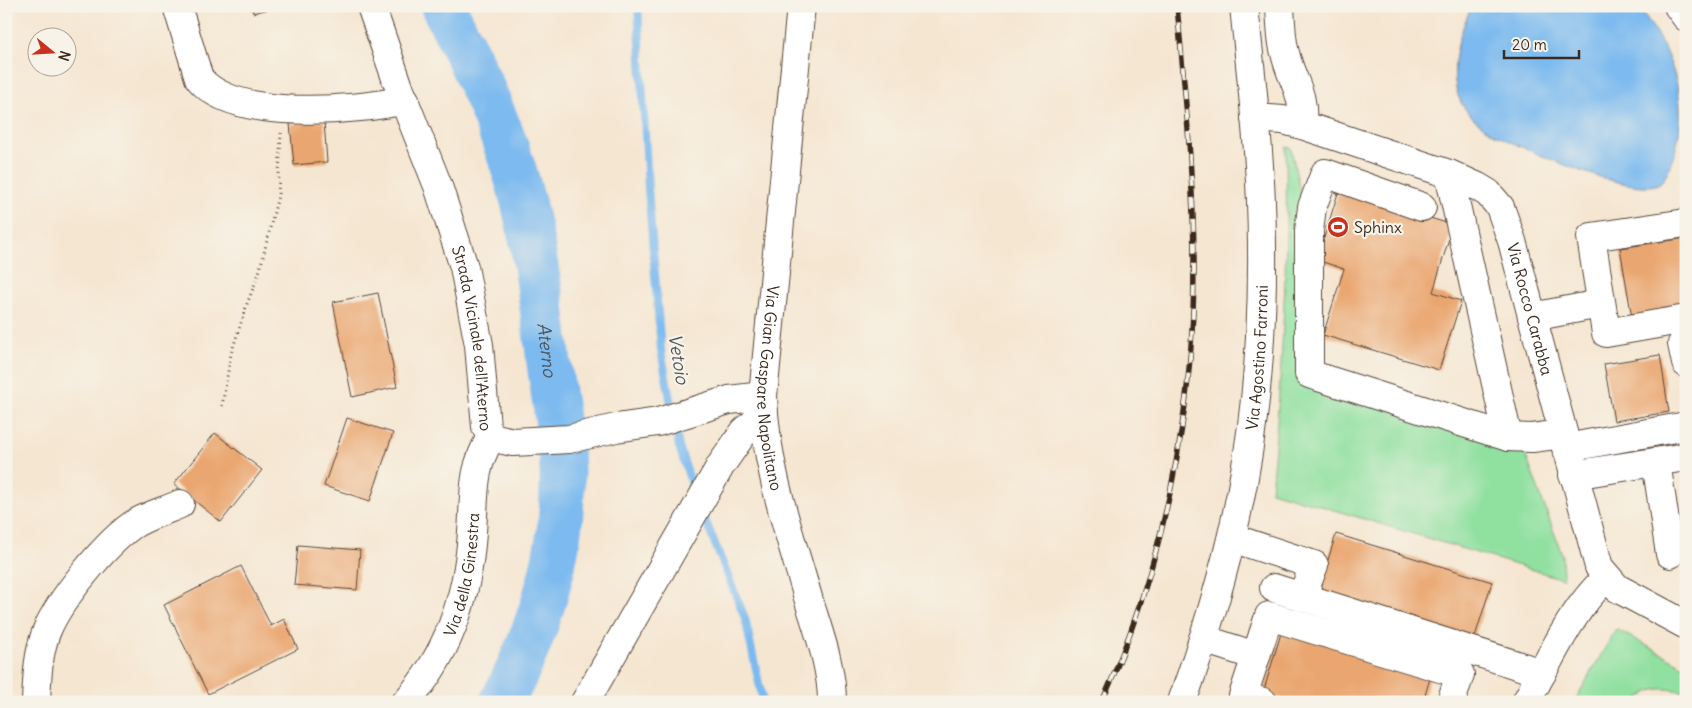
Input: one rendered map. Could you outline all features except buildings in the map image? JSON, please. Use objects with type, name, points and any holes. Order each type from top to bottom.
[{"type":"street","points":[[177,6],[194,67],[204,85],[219,95],[244,104],[281,108],[359,107],[405,100]]},
{"type":"street","name":"Strada Vicinale dell'Aterno","points":[[371,6],[438,186],[464,268],[479,345],[486,427],[491,437],[502,441],[570,439],[606,430],[658,422],[747,396],[763,406]]},
{"type":"street","name":"Via Gian Gaspare Napolitano","points":[[801,6],[763,406],[773,470],[830,676],[832,702]]},
{"type":"street","name":"Via Agostino Farroni","points":[[1182,702],[1203,639],[1232,538],[1249,438],[1260,323],[1262,246],[1255,118],[1244,6]]},
{"type":"street","points":[[1280,6],[1284,52],[1300,91],[1304,108],[1302,125]]},
{"type":"street","points":[[1678,6],[1686,17]]},
{"type":"street","name":"Via Rocco Carabba","points":[[1255,118],[1283,120],[1302,125],[1449,174],[1484,190],[1500,207],[1507,222],[1593,551],[1606,578],[1630,596],[1686,625]]},
{"type":"street","points":[[1422,208],[1326,173],[1312,207],[1309,231],[1309,374],[1508,437],[1565,441],[1686,426]]},
{"type":"street","points":[[1449,174],[1508,437]]},
{"type":"street","points":[[1686,223],[1591,237],[1606,333],[1686,319]]},
{"type":"street","points":[[1532,317],[1600,304]]},
{"type":"street","points":[[1686,344],[1682,344],[1686,363]]},
{"type":"street","points":[[585,702],[713,478],[763,406]]},
{"type":"street","name":"Via della Ginestra","points":[[406,702],[438,658],[456,620],[470,556],[474,478],[482,453],[491,437]]},
{"type":"street","points":[[1573,475],[1686,457]]},
{"type":"street","points":[[1656,462],[1670,554]]},
{"type":"street","points":[[36,702],[42,645],[48,629],[68,596],[98,557],[132,526],[180,504]]},
{"type":"street","points":[[1232,538],[1314,565],[1302,597]]},
{"type":"street","points":[[1526,702],[1584,602],[1606,578]]},
{"type":"street","points":[[1274,588],[1542,673]]},
{"type":"street","points":[[1263,702],[1243,696],[1269,616],[1460,674],[1451,702]]},
{"type":"street","points":[[1203,639],[1256,656]]},
{"type":"path","points":[[222,406],[231,354],[259,273],[278,196],[281,108]]},
{"type":"green space","points":[[1286,147],[1291,148],[1303,206],[1297,380],[1497,443],[1523,448],[1562,554],[1563,579],[1271,491],[1283,319]]},
{"type":"green space","points":[[1616,629],[1686,667],[1686,692],[1671,689],[1653,690],[1635,702],[1574,702]]},
{"type":"water","points":[[1472,6],[1638,6],[1650,23],[1669,59],[1679,98],[1678,138],[1673,158],[1664,179],[1658,184],[1644,186],[1625,184],[1601,178],[1507,140],[1493,133],[1473,118],[1459,98],[1455,75],[1456,51]]},
{"type":"waterway","name":"Aterno","points":[[443,6],[494,116],[511,161],[524,204],[540,290],[561,456],[562,500],[559,530],[547,590],[527,647],[502,702]]},
{"type":"waterway","name":"Vetoio","points":[[638,6],[648,188],[661,350],[679,447],[696,497]]},
{"type":"waterway","name":"Vetoio","points":[[702,512],[745,618],[763,702]]},
{"type":"railway","points":[[1102,702],[1142,598],[1158,543],[1181,433],[1188,377],[1193,321],[1194,233],[1177,6]]},
{"type":"place","name":"Sphinx","points":[[1338,227]]}]
